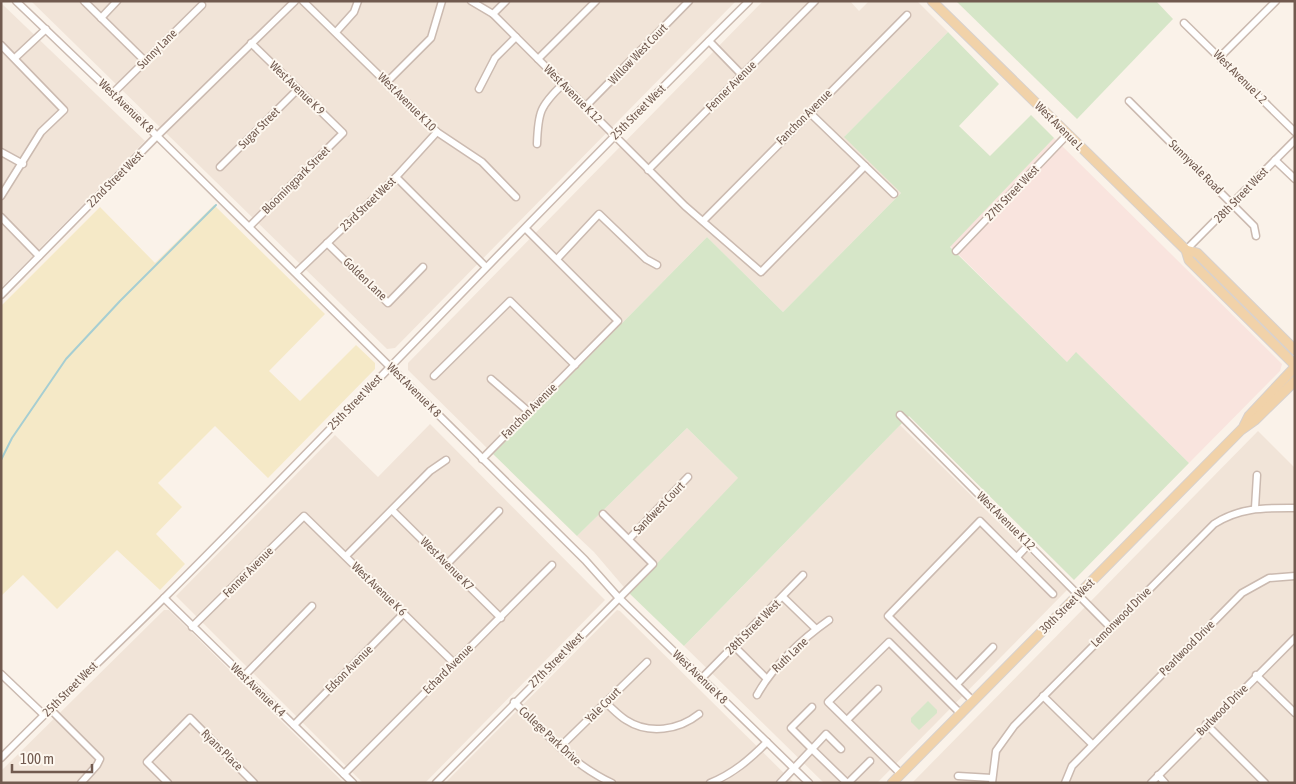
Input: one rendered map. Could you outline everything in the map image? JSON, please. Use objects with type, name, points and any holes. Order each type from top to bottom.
[{"type":"main road","name":"West Avenue L","points":[[932,1],[1186,250],[1197,253],[1295,350]]},
{"type":"main road","name":"West Avenue L","points":[[1186,250],[1189,260],[1295,366]]},
{"type":"main road","name":"30th Street West","points":[[1241,430],[1250,416],[1295,366]]},
{"type":"main road","name":"30th Street West","points":[[892,783],[1241,430],[1255,420],[1295,381]]},
{"type":"street","name":"West Avenue K 8","points":[[16,1],[113,93],[296,273],[584,560],[618,597],[809,783]]},
{"type":"street","points":[[84,1],[145,61]]},
{"type":"street","points":[[101,18],[117,1]]},
{"type":"street","name":"22nd Street West","points":[[1,295],[157,136],[295,1]]},
{"type":"street","name":"West Avenue K 10","points":[[303,1],[437,132],[482,162],[516,198]]},
{"type":"street","points":[[336,32],[354,12],[358,1]]},
{"type":"street","points":[[387,82],[431,38],[442,1]]},
{"type":"street","name":"West Avenue K 12","points":[[471,1],[493,14],[648,170],[760,272],[866,166]]},
{"type":"street","points":[[493,14],[506,1]]},
{"type":"street","points":[[538,59],[596,1]]},
{"type":"street","name":"Willow West Court","points":[[586,106],[689,1]]},
{"type":"street","name":"25th Street West","points":[[1,758],[49,708],[164,598],[486,267],[526,229],[613,136],[750,1]]},
{"type":"street","name":"Fenner Avenue","points":[[648,170],[815,1]]},
{"type":"street","points":[[1220,58],[1276,1]]},
{"type":"street","name":"Sunny Lane","points":[[113,93],[202,5]]},
{"type":"street","name":"Fanchon Avenue","points":[[703,221],[907,15]]},
{"type":"street","name":"West Avenue L 2","points":[[1184,23],[1295,132]]},
{"type":"street","points":[[15,58],[46,29]]},
{"type":"street","points":[[479,89],[495,58],[516,37]]},
{"type":"street","points":[[709,41],[742,75]]},
{"type":"street","name":"West Avenue K 9","points":[[251,43],[343,133]]},
{"type":"street","points":[[1,45],[64,110],[40,132],[23,164],[1,196]]},
{"type":"street","points":[[537,144],[537,118],[547,100],[563,84]]},
{"type":"street","name":"Sugar Street","points":[[220,168],[298,89]]},
{"type":"street","name":"Sunnyvale Road","points":[[1129,101],[1254,226],[1256,236]]},
{"type":"street","points":[[809,112],[894,194]]},
{"type":"street","name":"23rd Street West","points":[[296,273],[396,176],[437,132]]},
{"type":"street","name":"Bloomingpark Street","points":[[249,227],[343,133]]},
{"type":"street","name":"27th Street West","points":[[956,250],[1067,135]]},
{"type":"street","name":"28th Street West","points":[[1186,250],[1295,140]]},
{"type":"street","points":[[1,152],[23,164]]},
{"type":"street","points":[[1275,160],[1295,179]]},
{"type":"street","points":[[396,176],[486,267]]},
{"type":"street","points":[[526,229],[557,259],[599,214],[646,259],[657,265]]},
{"type":"street","points":[[1,217],[40,256]]},
{"type":"street","name":"Golden Lane","points":[[327,243],[388,303],[423,267]]},
{"type":"street","name":"Fanchon Avenue","points":[[482,459],[618,321],[557,259]]},
{"type":"street","points":[[434,376],[510,301],[575,365]]},
{"type":"street","points":[[491,379],[529,412]]},
{"type":"street","name":"West Avenue K 12","points":[[900,415],[1110,628]]},
{"type":"street","points":[[346,556],[430,471],[446,460]]},
{"type":"street","points":[[1255,508],[1257,475]]},
{"type":"street","name":"Sandwest Court","points":[[629,539],[688,477]]},
{"type":"street","name":"Lemonwood Drive","points":[[992,780],[996,750],[1014,726],[1214,524],[1238,511],[1255,508],[1295,508]]},
{"type":"street","name":"West Avenue K7","points":[[392,510],[501,618]]},
{"type":"street","points":[[447,564],[499,511]]},
{"type":"street","points":[[603,514],[629,539]]},
{"type":"street","name":"Fenner Avenue","points":[[192,627],[304,516]]},
{"type":"street","name":"West Avenue K 6","points":[[304,516],[454,663]]},
{"type":"street","points":[[973,701],[888,616],[980,521],[1053,594]]},
{"type":"street","name":"27th Street West","points":[[436,783],[618,597],[653,564],[629,539]]},
{"type":"street","points":[[1017,557],[1029,544]]},
{"type":"street","name":"Echard Avenue","points":[[344,774],[552,565]]},
{"type":"street","name":"28th Street West","points":[[702,678],[803,575]]},
{"type":"street","name":"Pearlwood Drive","points":[[1065,783],[1072,766],[1092,744],[1242,593],[1270,578],[1295,576]]},
{"type":"street","points":[[783,597],[816,629]]},
{"type":"street","name":"West Avenue K 4","points":[[164,598],[353,783]]},
{"type":"street","points":[[244,676],[312,606]]},
{"type":"street","name":"Edson Avenue","points":[[294,725],[404,613]]},
{"type":"street","name":"Ruth Lane","points":[[756,695],[766,678],[816,629],[829,620]]},
{"type":"street","name":"Burlwood Drive","points":[[1151,783],[1206,724],[1295,638]]},
{"type":"street","points":[[900,774],[828,702],[889,642],[961,714]]},
{"type":"street","points":[[734,646],[766,678]]},
{"type":"street","points":[[956,684],[994,648]]},
{"type":"street","name":"Yale Court","points":[[560,748],[646,662]]},
{"type":"street","points":[[1,674],[44,715]]},
{"type":"street","points":[[1256,675],[1295,713]]},
{"type":"street","points":[[847,720],[878,689]]},
{"type":"street","points":[[1044,696],[1092,744]]},
{"type":"street","name":"College Park Drive","points":[[514,702],[560,748],[598,780],[612,783]]},
{"type":"street","points":[[605,702],[626,720],[659,729],[687,723],[699,714]]},
{"type":"street","points":[[49,708],[100,759],[81,783]]},
{"type":"street","points":[[812,708],[791,728],[847,783],[870,761]]},
{"type":"street","name":"Ryans Place","points":[[168,783],[147,762],[190,718],[254,783]]},
{"type":"street","points":[[1206,724],[1265,783]]},
{"type":"street","points":[[780,783],[826,734],[841,749]]},
{"type":"street","points":[[710,783],[726,776],[747,762],[768,742]]},
{"type":"street","points":[[958,776],[992,780]]},
{"type":"street","points":[[1158,776],[1165,783]]},
{"type":"shaded area","points":[[31,1],[736,1],[395,348],[387,349]]},
{"type":"shaded area","points":[[763,1],[850,1],[859,11],[869,1],[917,1],[948,32],[845,136],[901,193],[783,312],[707,237],[493,454],[408,370],[408,363]]},
{"type":"shaded area","points":[[1,3],[145,141],[1,288]]},
{"type":"shaded area","points":[[1054,138],[1282,364],[1280,371],[1189,463],[1077,353],[1067,362],[950,246]]},
{"type":"shaded area","points":[[430,424],[605,600],[425,783],[363,783],[176,596],[335,435],[378,477]]},
{"type":"shaded area","points":[[900,425],[1067,590],[877,783],[824,783],[684,646]]},
{"type":"shaded area","points":[[687,428],[739,479],[629,593],[594,552],[577,536]]},
{"type":"shaded area","points":[[1258,431],[1295,468],[1295,783],[912,783]]},
{"type":"shaded area","points":[[164,610],[169,610],[344,783],[1,783],[1,771]]},
{"type":"shaded area","points":[[617,610],[620,611],[794,783],[445,783]]},
{"type":"green space","points":[[956,1],[1156,1],[1173,19],[1077,119]]},
{"type":"green space","points":[[948,32],[999,84],[959,126],[990,156],[1031,115],[1054,138],[950,247],[1067,362],[1076,352],[1189,463],[1074,580],[909,416],[684,646],[629,593],[738,478],[687,428],[577,536],[493,454],[707,237],[783,312],[901,193],[844,137]]},
{"type":"green space","points":[[928,701],[937,710],[937,713],[919,730],[911,722],[911,718]]},
{"type":"sand","points":[[214,205],[325,314],[269,371],[300,401],[356,345],[375,363],[375,369],[268,478],[215,426],[158,483],[182,507],[156,534],[185,564],[160,590],[117,550],[57,609],[23,575],[1,596],[1,306],[100,207],[155,263]]},
{"type":"waterway","points":[[1,460],[12,438],[66,359],[120,301],[216,205]]}]
